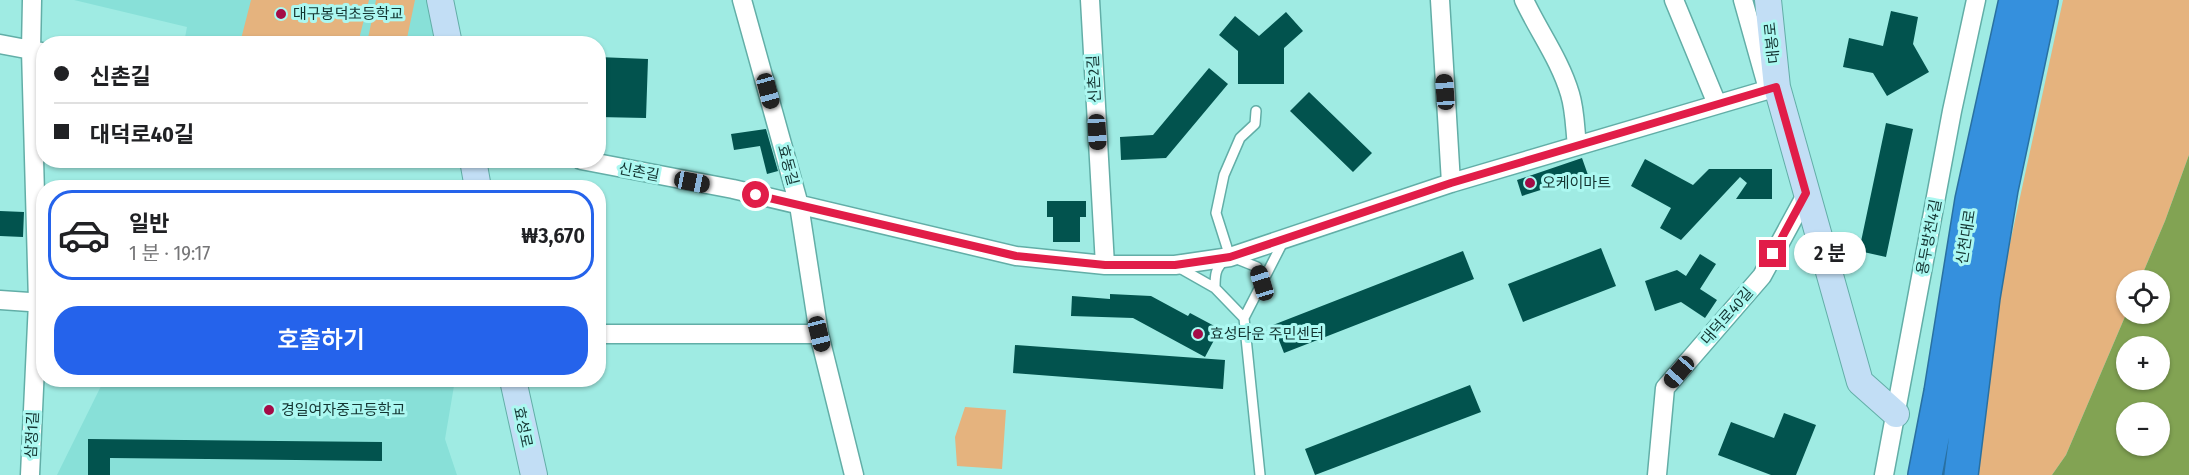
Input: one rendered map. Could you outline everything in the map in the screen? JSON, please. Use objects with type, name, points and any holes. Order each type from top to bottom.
[{"type":"highway","points":[[1924,475],[1938,317],[2001,0]]},
{"type":"highway","name":"신천대로","points":[[1961,475],[1983,297],[1987,194],[2016,0]]},
{"type":"highway","name":"신천대로","points":[[1924,475],[1987,194],[2041,0]]},
{"type":"highway","points":[[1938,317],[1987,194],[2030,118],[2056,0]]},
{"type":"highway","points":[[1940,475],[1941,392]]},
{"type":"street","name":"삼정1길","points":[[32,0],[36,41]]},
{"type":"street","points":[[440,0],[447,36]]},
{"type":"street","name":"효동길","points":[[742,0],[799,205],[819,334],[849,474]]},
{"type":"street","name":"신촌2길","points":[[1090,0],[1105,265]]},
{"type":"street","points":[[1440,0],[1451,183]]},
{"type":"street","points":[[1524,0],[1551,46],[1570,92],[1577,146]]},
{"type":"street","points":[[1674,0],[1717,104]]},
{"type":"street","points":[[1743,0],[1772,88]]},
{"type":"street","name":"대봉로","points":[[1768,0],[1772,88],[1806,193],[1860,382],[1896,414]]},
{"type":"street","name":"용두방천4길","points":[[1884,475],[1952,111],[1976,0]]},
{"type":"street","points":[[0,44],[36,51]]},
{"type":"street","name":"신촌길","points":[[606,165],[733,189],[1016,256],[1105,265],[1175,265],[1230,257],[1451,183],[1772,88]]},
{"type":"street","name":"대덕로40길","points":[[1657,475],[1665,388],[1762,276],[1806,193]]},
{"type":"street","points":[[0,300],[36,303]]},
{"type":"street","points":[[606,334],[819,334]]},
{"type":"street","name":"삼정1길","points":[[30,475],[36,381]]},
{"type":"street","name":"효성로","points":[[515,387],[534,475]]},
{"type":"lane","points":[[1230,257],[1216,213],[1224,175],[1240,138],[1255,124],[1256,111]]},
{"type":"lane","points":[[1260,475],[1244,318],[1284,240]]},
{"type":"lane","points":[[1230,257],[1257,267],[1262,283]]},
{"type":"lane","points":[[1215,288],[1215,274],[1220,264],[1230,257]]},
{"type":"lane","points":[[1175,265],[1215,288],[1244,318]]},
{"type":"shaded area","name":"대구봉덕초등학교","points":[[74,0],[428,0],[436,36],[185,36],[187,27]]},
{"type":"shaded area","points":[[251,0],[369,0],[360,36],[242,36]]},
{"type":"shaded area","points":[[376,0],[415,0],[407,36],[368,36]]},
{"type":"shaded area","points":[[2063,0],[2189,0],[2189,155],[2144,270],[2116,270],[2116,324],[2122,324],[2066,455],[2052,475],[1962,475]]},
{"type":"shaded area","points":[[2189,155],[2189,475],[2052,475],[2066,455],[2116,338],[2116,390],[2170,390],[2170,336],[2117,336],[2122,324],[2170,324],[2170,270],[2144,270]]},
{"type":"shaded area","name":"경일여자중고등학교","points":[[101,387],[454,387],[445,439],[457,475],[57,475]]},
{"type":"shaded area","points":[[965,407],[1006,410],[1002,469],[957,466],[955,437]]},
{"type":"building","points":[[1891,11],[1918,17],[1913,44],[1929,72],[1887,96],[1873,73],[1843,67],[1849,38],[1883,46]]},
{"type":"building","points":[[1286,12],[1303,31],[1284,48],[1284,84],[1238,84],[1238,51],[1219,35],[1235,16],[1259,36]]},
{"type":"building","points":[[606,57],[648,59],[646,118],[606,117]]},
{"type":"building","points":[[1209,68],[1228,84],[1166,158],[1121,160],[1120,137],[1153,135]]},
{"type":"building","points":[[1309,92],[1372,153],[1353,172],[1290,111]]},
{"type":"building","points":[[1886,123],[1913,129],[1886,257],[1859,251]]},
{"type":"building","points":[[766,129],[778,171],[767,174],[760,146],[734,150],[731,134]]},
{"type":"building","points":[[1582,158],[1588,175],[1522,196],[1517,180]]},
{"type":"building","points":[[1645,159],[1693,185],[1709,169],[1772,169],[1772,199],[1736,199],[1747,183],[1740,177],[1681,240],[1660,228],[1671,208],[1631,186]]},
{"type":"building","points":[[1047,201],[1086,201],[1086,217],[1080,217],[1080,242],[1053,242],[1053,217],[1047,217]]},
{"type":"building","points":[[0,211],[24,212],[23,237],[0,236]]},
{"type":"building","points":[[1601,248],[1616,286],[1523,322],[1508,284]]},
{"type":"building","points":[[1463,251],[1474,279],[1284,353],[1273,325]]},
{"type":"building","points":[[1700,254],[1716,264],[1700,289],[1717,300],[1705,318],[1681,302],[1655,311],[1645,281],[1677,270],[1686,276]]},
{"type":"building","points":[[1110,294],[1151,296],[1188,316],[1190,313],[1220,329],[1205,357],[1133,318],[1071,316],[1072,296],[1110,299]]},
{"type":"building","points":[[1015,345],[1225,360],[1223,389],[1013,373]]},
{"type":"building","points":[[1470,385],[1481,412],[1315,475],[1305,449]]},
{"type":"building","points":[[1784,413],[1816,425],[1796,475],[1771,475],[1718,455],[1731,422],[1774,438]]},
{"type":"building","points":[[88,439],[382,442],[382,461],[110,458],[110,475],[88,475]]},
{"type":"place","name":"대구봉덕초등학교","points":[[281,14]]},
{"type":"place","name":"오케이마트","points":[[1530,183]]},
{"type":"place","name":"효성타운 주민센터","points":[[1198,334]]},
{"type":"place","name":"경일여자중고등학교","points":[[269,410]]},
{"type":"route","points":[[756,195],[1016,256],[1084,264],[1175,265],[1230,257],[1451,183],[1776,87],[1806,193],[1773,254]]}]
